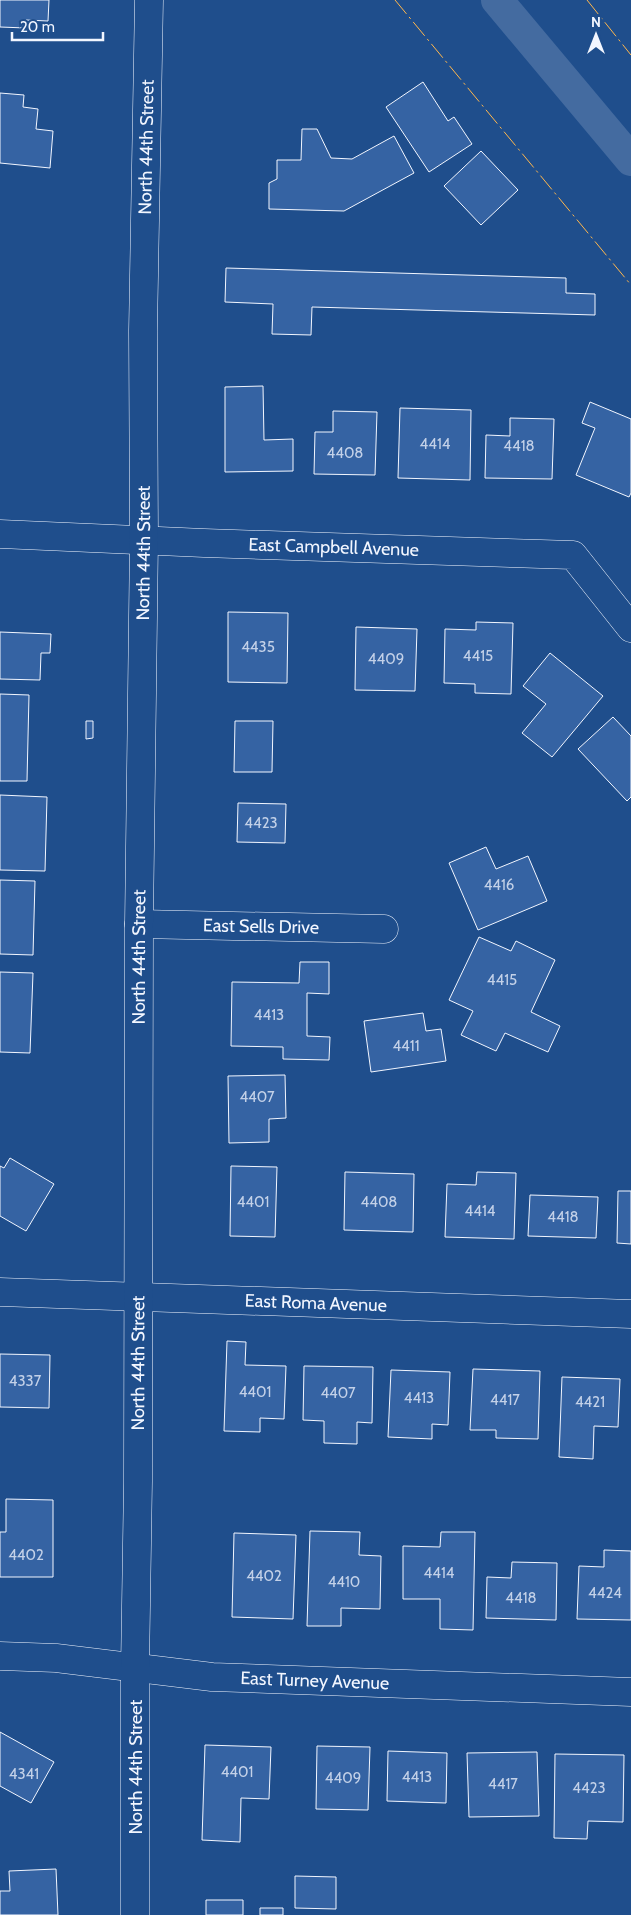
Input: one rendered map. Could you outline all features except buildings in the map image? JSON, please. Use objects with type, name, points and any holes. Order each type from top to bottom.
[{"type":"street","name":"North 44th Street","points":[[135,1915],[139,924],[144,540],[143,331],[148,0]]},
{"type":"street","name":"East Campbell Avenue","points":[[0,534],[573,555],[631,628]]},
{"type":"street","name":"East Sells Drive","points":[[139,924],[384,928]]},
{"type":"street","name":"East Roma Avenue","points":[[0,1292],[631,1314]]},
{"type":"street","name":"East Turney Avenue","points":[[0,1656],[56,1658],[212,1677],[631,1692]]},
{"type":"waterway","points":[[497,0],[631,160]]},
{"type":"power","points":[[395,0],[631,285]]},
{"type":"power","points":[[587,0],[631,55]]}]
